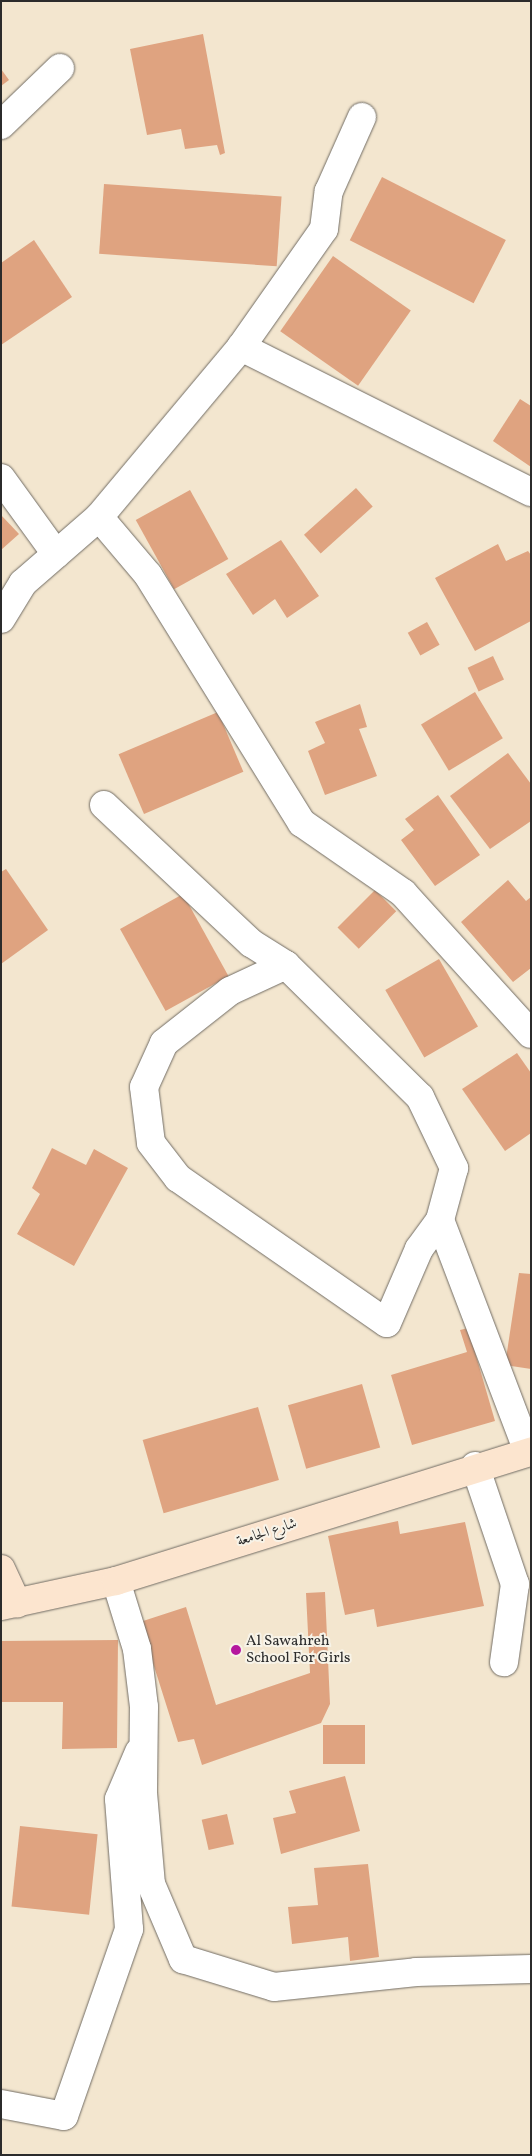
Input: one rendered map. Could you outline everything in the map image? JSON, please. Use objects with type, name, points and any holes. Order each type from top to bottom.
[{"type":"main road","name":"شارع الجامعة","points":[[9,1604],[116,1581],[475,1466],[529,1452]]},
{"type":"main road","points":[[1,1569],[9,1604]]},
{"type":"street","points":[[1,125],[60,68]]},
{"type":"street","points":[[1,619],[23,582],[98,518],[241,347],[324,228],[329,191],[362,117]]},
{"type":"street","points":[[241,347],[531,492]]},
{"type":"street","points":[[1,478],[56,554]]},
{"type":"street","points":[[98,518],[148,575],[302,824],[403,893],[521,1007],[531,1034]]},
{"type":"street","points":[[104,805],[251,943],[286,965],[420,1097],[454,1168],[440,1220],[419,1249],[387,1323],[178,1178],[151,1144],[144,1087],[164,1043],[230,991],[286,965]]},
{"type":"street","points":[[440,1220],[529,1452]]},
{"type":"street","points":[[475,1466],[515,1584],[504,1662]]},
{"type":"street","points":[[116,1581],[137,1649],[144,1741],[151,1884],[183,1959],[274,1987],[416,1972],[531,1969]]},
{"type":"street","points":[[1,2104],[64,2116],[129,1929],[119,1799],[144,1741]]},
{"type":"building","points":[[203,34],[225,153],[220,155],[217,145],[185,149],[181,129],[147,135],[130,49]]},
{"type":"building","points":[[1,69],[9,80],[1,86]]},
{"type":"building","points":[[382,177],[506,240],[474,303],[350,240]]},
{"type":"building","points":[[104,184],[282,196],[277,266],[99,254]]},
{"type":"building","points":[[34,240],[72,297],[1,345],[1,263]]},
{"type":"building","points":[[333,256],[411,310],[358,386],[280,331]]},
{"type":"building","points":[[520,399],[531,406],[531,467],[493,441]]},
{"type":"building","points":[[356,488],[373,507],[321,553],[304,535]]},
{"type":"building","points":[[190,490],[228,559],[174,589],[136,520]]},
{"type":"building","points":[[1,515],[19,534],[1,550]]},
{"type":"building","points":[[281,540],[319,596],[287,618],[275,599],[253,615],[226,574]]},
{"type":"building","points":[[498,544],[506,561],[528,551],[531,555],[531,621],[475,651],[435,578]]},
{"type":"building","points":[[427,622],[440,645],[420,655],[408,633]]},
{"type":"building","points":[[493,656],[504,680],[479,691],[468,668]]},
{"type":"building","points":[[475,692],[503,738],[449,771],[421,724]]},
{"type":"building","points":[[360,704],[367,727],[359,729],[377,776],[325,795],[308,751],[325,743],[315,722]]},
{"type":"building","points":[[218,712],[243,772],[144,814],[119,754]]},
{"type":"building","points":[[508,753],[531,784],[531,821],[490,849],[450,796]]},
{"type":"building","points":[[438,795],[480,855],[435,886],[401,840],[414,830],[405,819]]},
{"type":"building","points":[[6,869],[48,930],[1,964],[1,872]]},
{"type":"building","points":[[508,880],[526,901],[531,897],[531,968],[513,982],[461,922]]},
{"type":"building","points":[[375,890],[396,911],[359,949],[338,927]]},
{"type":"building","points":[[183,894],[229,976],[166,1011],[120,929]]},
{"type":"building","points":[[439,959],[478,1027],[424,1058],[385,990]]},
{"type":"building","points":[[517,1053],[531,1073],[531,1133],[505,1151],[462,1089]]},
{"type":"building","points":[[52,1148],[86,1165],[94,1149],[128,1168],[74,1266],[17,1234],[40,1194],[32,1188]]},
{"type":"building","points":[[519,1273],[531,1274],[531,1369],[505,1365]]},
{"type":"building","points":[[468,1328],[495,1421],[412,1445],[391,1375],[467,1352],[460,1330]]},
{"type":"building","points":[[362,1384],[380,1447],[306,1469],[288,1405]]},
{"type":"building","points":[[258,1407],[279,1480],[164,1513],[143,1440]]},
{"type":"building","points":[[398,1521],[400,1534],[465,1522],[484,1606],[377,1627],[374,1609],[345,1615],[328,1536]]},
{"type":"building","points":[[325,1592],[330,1704],[321,1723],[202,1765],[194,1739],[178,1742],[140,1622],[186,1607],[216,1705],[310,1673],[306,1593]]},
{"type":"building","points":[[118,1640],[117,1748],[62,1749],[63,1702],[1,1702],[1,1641]]},
{"type":"building","points":[[323,1725],[365,1725],[365,1764],[323,1764]]},
{"type":"building","points":[[345,1776],[360,1831],[281,1854],[273,1818],[296,1813],[289,1791]]},
{"type":"building","points":[[227,1814],[234,1844],[209,1850],[202,1820]]},
{"type":"building","points":[[20,1826],[98,1834],[89,1915],[12,1907]]},
{"type":"building","points":[[368,1864],[379,1957],[350,1961],[348,1937],[292,1944],[288,1907],[318,1905],[314,1868]]},
{"type":"place","name":"Al Sawahreh School For Girls","points":[[236,1650]]}]
